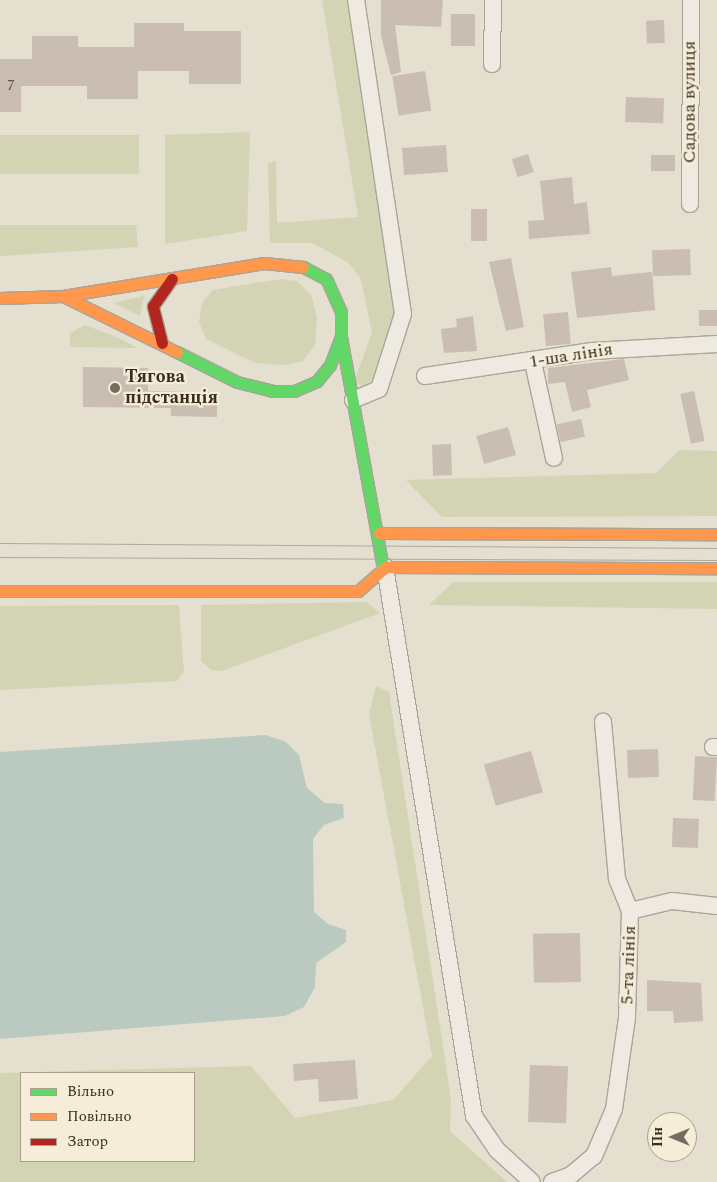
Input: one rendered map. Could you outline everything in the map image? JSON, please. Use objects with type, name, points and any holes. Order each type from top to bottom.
[{"type":"main road","points":[[0,298],[63,296],[264,263],[310,268],[326,279],[336,295],[341,336],[385,567]]},
{"type":"main road","points":[[162,343],[152,306],[172,278]]},
{"type":"main road","points":[[63,296],[162,343],[237,382],[272,391],[294,391],[317,381],[330,365],[341,336]]},
{"type":"main road","points":[[317,381],[333,388],[355,407]]},
{"type":"main road","points":[[379,533],[717,534]]},
{"type":"main road","points":[[0,591],[358,591],[385,567],[717,568]]},
{"type":"street","points":[[355,407],[379,389],[403,314],[356,0]]},
{"type":"street","points":[[492,64],[493,0]]},
{"type":"street","name":"Садова вулиця","points":[[690,204],[691,0]]},
{"type":"street","name":"1-ша лінія","points":[[425,376],[533,362],[592,351],[717,344]]},
{"type":"street","points":[[533,362],[554,458]]},
{"type":"street","points":[[385,567],[474,1116],[497,1150],[532,1182]]},
{"type":"street","name":"5-та лінія","points":[[552,1182],[571,1175],[594,1156],[614,1109],[627,1018],[630,910],[617,879],[603,722]]},
{"type":"street","points":[[630,910],[672,901],[717,906]]},
{"type":"green space","points":[[322,0],[347,0],[398,310],[377,376],[362,388],[355,379],[372,333],[361,279],[349,263],[312,243],[270,243],[268,163],[276,161],[277,223],[358,217]]},
{"type":"green space","points":[[250,132],[247,231],[165,244],[165,135]]},
{"type":"green space","points":[[0,135],[139,135],[139,174],[0,174]]},
{"type":"green space","points":[[0,225],[136,225],[138,247],[0,256]]},
{"type":"green space","points":[[281,279],[297,281],[311,295],[317,317],[315,345],[303,361],[285,365],[255,363],[206,339],[199,322],[202,303],[213,290]]},
{"type":"green space","points":[[144,296],[140,316],[113,303]]},
{"type":"green space","points":[[85,325],[119,338],[137,348],[70,347],[70,333]]},
{"type":"green space","points":[[680,450],[717,451],[717,516],[442,517],[406,480],[656,473]]},
{"type":"green space","points":[[453,582],[717,582],[717,609],[429,605]]},
{"type":"green space","points":[[367,602],[380,613],[222,671],[211,670],[201,661],[201,605]]},
{"type":"green space","points":[[179,605],[184,671],[177,681],[0,690],[0,606]]},
{"type":"green space","points":[[376,686],[389,692],[451,1099],[450,1131],[507,1182],[0,1182],[0,1073],[20,1072],[20,1162],[195,1162],[195,1072],[36,1072],[251,1066],[295,1118],[393,1100],[432,1056],[369,714]]},
{"type":"shaded area","points":[[266,735],[286,742],[299,755],[307,788],[325,803],[343,804],[344,818],[324,825],[313,839],[314,912],[328,924],[346,930],[346,942],[316,963],[315,987],[304,1007],[285,1016],[0,1039],[0,752]]},
{"type":"building","points":[[381,0],[443,0],[441,27],[395,25],[401,72],[391,75],[381,36]]},
{"type":"building","points":[[451,14],[475,14],[475,46],[451,46]]},
{"type":"building","points":[[664,20],[665,43],[647,44],[646,21]]},
{"type":"building","points":[[134,23],[184,23],[184,31],[241,31],[241,84],[189,84],[189,71],[138,71],[138,99],[87,99],[87,86],[21,86],[21,112],[0,112],[0,59],[32,59],[32,36],[78,36],[78,47],[134,47]]},
{"type":"building","points":[[425,71],[431,111],[399,116],[392,76]]},
{"type":"building","points":[[626,97],[664,98],[663,123],[625,122]]},
{"type":"building","points":[[446,145],[448,172],[404,175],[402,148]]},
{"type":"building","points":[[528,154],[534,172],[518,177],[512,159]]},
{"type":"building","points":[[651,155],[675,155],[675,171],[651,171]]},
{"type":"building","points":[[572,177],[574,204],[587,202],[590,234],[529,239],[528,221],[544,220],[540,181]]},
{"type":"building","points":[[471,209],[487,209],[487,241],[471,241]]},
{"type":"building","points":[[690,249],[691,275],[653,276],[652,250]]},
{"type":"building","points":[[511,258],[524,327],[506,331],[489,262]]},
{"type":"building","points":[[611,267],[612,276],[652,272],[655,310],[577,318],[571,272]]},
{"type":"building","points":[[699,310],[717,310],[717,326],[699,326]]},
{"type":"building","points":[[568,312],[571,344],[546,346],[543,314]]},
{"type":"building","points":[[473,316],[477,351],[444,353],[441,329],[457,327],[456,319]]},
{"type":"building","points":[[624,359],[629,380],[587,390],[591,407],[572,412],[565,382],[548,384],[548,368]]},
{"type":"building","name":"Тягова пiдстанцiя","points":[[83,367],[148,368],[148,391],[217,392],[217,417],[171,416],[171,408],[83,407]]},
{"type":"building","points":[[694,391],[705,441],[691,444],[680,394]]},
{"type":"building","points":[[581,419],[585,437],[561,442],[557,425]]},
{"type":"building","points":[[508,427],[516,455],[484,464],[476,436]]},
{"type":"building","points":[[451,444],[452,475],[433,476],[432,445]]},
{"type":"building","points":[[658,749],[659,777],[628,778],[627,750]]},
{"type":"building","points":[[531,751],[543,792],[496,806],[484,765]]},
{"type":"building","points":[[695,756],[717,757],[715,801],[693,800]]},
{"type":"building","points":[[673,818],[699,819],[698,848],[672,847]]},
{"type":"building","points":[[580,933],[581,982],[534,983],[533,934]]},
{"type":"building","points":[[647,980],[701,983],[703,1021],[674,1023],[673,1011],[647,1011]]},
{"type":"building","points":[[355,1060],[358,1099],[319,1102],[318,1079],[294,1081],[293,1064]]},
{"type":"building","points":[[530,1065],[568,1066],[566,1123],[528,1122]]},
{"type":"tram line","points":[[0,543],[717,548]]},
{"type":"tram line","points":[[0,557],[717,560]]},
{"type":"traffic: fast","points":[[177,352],[237,382],[272,391],[294,391],[317,381],[330,365],[341,336],[341,312],[326,279],[303,267]]},
{"type":"traffic: fast","points":[[341,337],[383,569]]},
{"type":"traffic: slow","points":[[0,298],[63,296],[264,263],[303,267]]},
{"type":"traffic: slow","points":[[63,296],[177,352]]},
{"type":"traffic: slow","points":[[379,533],[717,534]]},
{"type":"traffic: slow","points":[[385,567],[717,568]]},
{"type":"traffic: slow","points":[[0,591],[358,591],[383,569]]},
{"type":"traffic: jam","points":[[162,343],[153,306],[172,279]]},
{"type":"place","name":"Тягова пiдстанцiя","points":[[115,388]]}]
